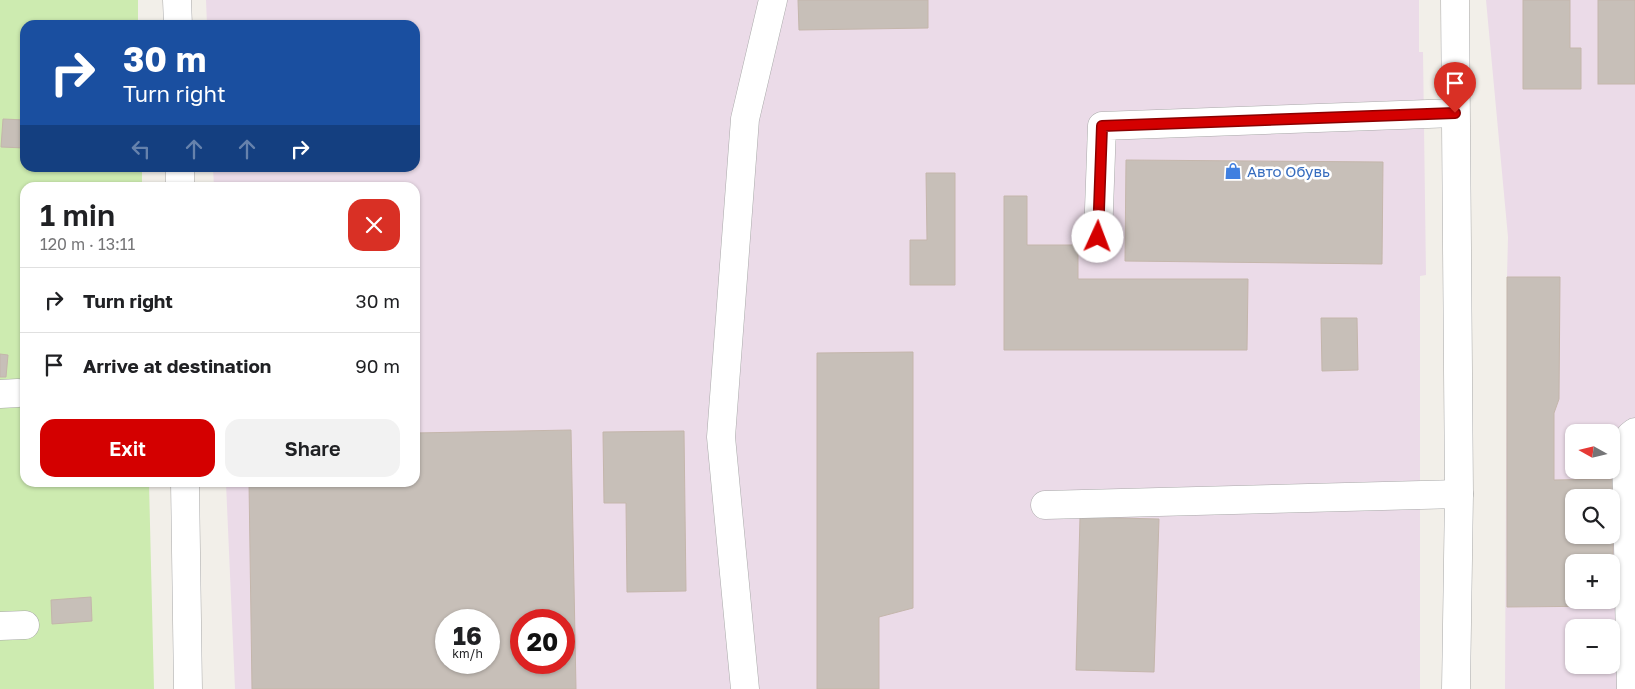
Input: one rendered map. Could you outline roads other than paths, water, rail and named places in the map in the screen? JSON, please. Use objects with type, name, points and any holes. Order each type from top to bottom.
[{"type":"street","points":[[178,0],[178,20]]},
{"type":"street","points":[[745,689],[721,437],[745,119],[773,0]]},
{"type":"street","points":[[1454,0],[1458,494],[1456,689]]},
{"type":"street","points":[[1098,237],[1102,126],[1455,113]]},
{"type":"street","points":[[1631,689],[1626,449],[1630,436],[1635,432]]},
{"type":"street","points":[[185,487],[188,689]]},
{"type":"street","points":[[1045,505],[1458,494]]},
{"type":"place","name":"Авто Обувь","points":[[1233,171]]}]
